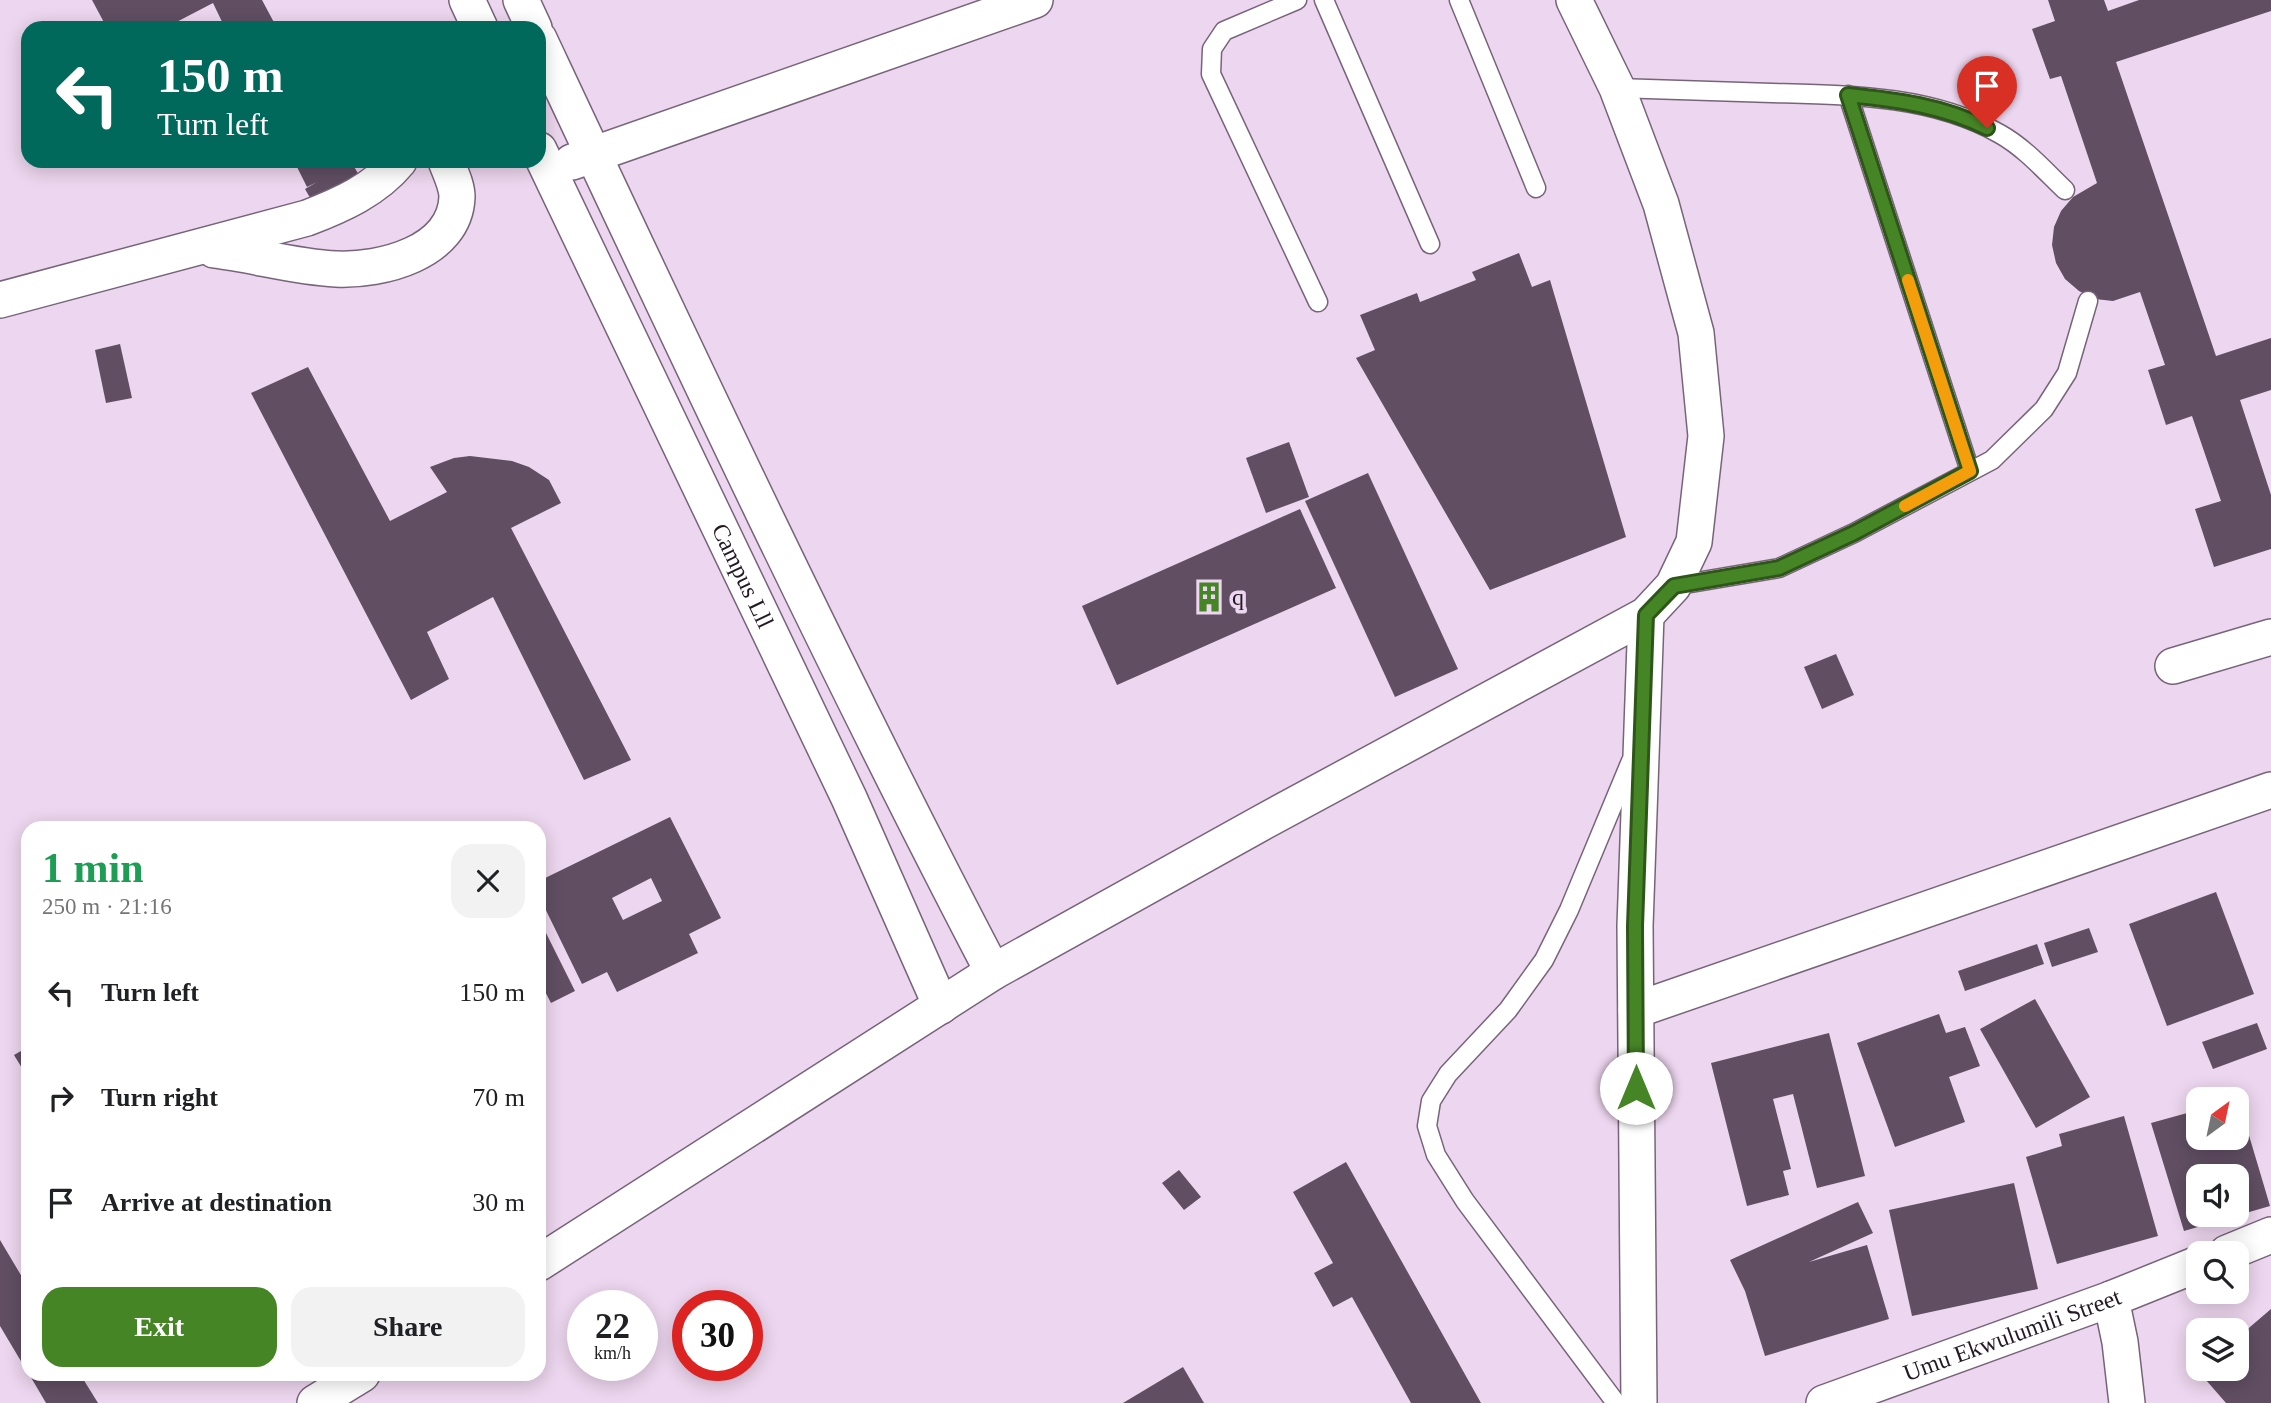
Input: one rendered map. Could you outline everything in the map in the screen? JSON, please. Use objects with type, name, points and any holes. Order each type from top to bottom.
[{"type":"street","points":[[521,0],[531,21]]},
{"type":"street","points":[[546,160],[594,155],[1035,0]]},
{"type":"street","points":[[546,1259],[993,972],[1646,615],[1674,586],[1694,542],[1706,436],[1696,333],[1661,204],[1617,88],[1574,0]]},
{"type":"street","points":[[546,54],[732,449],[905,804],[993,972]]},
{"type":"street","name":"Campus Lll","points":[[546,164],[849,798],[941,1006]]},
{"type":"street","points":[[0,300],[307,218],[347,203],[393,168]]},
{"type":"street","points":[[197,248],[262,256],[317,267],[366,268],[394,261],[420,252],[436,242],[451,218],[457,193],[448,168]]},
{"type":"street","points":[[1639,1403],[1635,926],[1646,615]]},
{"type":"street","points":[[2173,666],[2271,636]]},
{"type":"street","points":[[1636,1010],[2271,790]]},
{"type":"street","points":[[2249,1244],[2271,1236]]},
{"type":"street","name":"Umu Ekwulumili Street","points":[[1824,1403],[2111,1299],[2186,1269]]},
{"type":"street","points":[[2111,1299],[2120,1342],[2127,1403]]},
{"type":"street","points":[[316,1403],[351,1381]]},
{"type":"lane","points":[[1297,0],[1224,31],[1212,49],[1212,74],[1318,302]]},
{"type":"lane","points":[[1324,0],[1430,244]]},
{"type":"lane","points":[[1459,0],[1536,188]]},
{"type":"lane","points":[[1617,88],[1848,95],[1910,102],[1973,121],[2002,135],[2065,190]]},
{"type":"lane","points":[[1848,95],[1970,471]]},
{"type":"lane","points":[[1674,586],[1779,568],[1854,533],[1992,460],[2044,409],[2067,373],[2088,301]]},
{"type":"lane","points":[[1616,1403],[1465,1201],[1436,1155],[1427,1126],[1431,1101],[1448,1074],[1508,1010],[1544,960],[1569,910],[1642,735]]},
{"type":"building","points":[[92,0],[262,0],[273,21],[222,21],[213,3],[178,21],[103,21]]},
{"type":"building","points":[[2048,0],[2104,0],[2108,11],[2139,0],[2271,0],[2271,11],[2116,62],[2216,356],[2271,338],[2271,390],[2240,400],[2271,495],[2271,549],[2214,567],[2195,509],[2221,501],[2192,416],[2166,425],[2148,370],[2165,365],[2140,292],[2113,301],[2095,299],[2079,291],[2065,279],[2056,263],[2052,245],[2054,227],[2061,211],[2073,197],[2097,183],[2061,76],[2050,79],[2032,29],[2055,21]]},
{"type":"building","points":[[298,168],[355,168],[364,184],[317,210],[305,189],[317,182],[307,187]]},
{"type":"building","points":[[1519,253],[1532,287],[1550,280],[1626,537],[1490,590],[1356,358],[1375,350],[1360,315],[1417,293],[1420,302],[1476,280],[1472,272]]},
{"type":"building","points":[[120,344],[132,398],[106,403],[95,350]]},
{"type":"building","points":[[308,367],[390,521],[447,492],[430,467],[454,458],[470,456],[512,461],[529,467],[549,480],[561,503],[511,528],[631,760],[584,780],[493,597],[427,632],[449,679],[411,700],[251,393]]},
{"type":"building","points":[[1289,442],[1309,497],[1266,513],[1246,458]]},
{"type":"building","points":[[1368,473],[1458,669],[1395,697],[1305,501]]},
{"type":"building","name":"q","points":[[1300,509],[1336,588],[1117,685],[1082,606]]},
{"type":"building","points":[[1836,654],[1854,695],[1822,709],[1804,667]]},
{"type":"building","points":[[670,817],[721,918],[689,934],[698,953],[617,992],[607,972],[582,984],[546,910],[546,878]],"holes":[[[651,878],[662,901],[623,920],[612,898]]]},
{"type":"building","points":[[2216,892],[2254,994],[2167,1026],[2129,924]]},
{"type":"building","points":[[2089,928],[2098,952],[2052,967],[2044,943]]},
{"type":"building","points":[[546,933],[575,991],[551,1003],[546,993]]},
{"type":"building","points":[[2037,944],[2044,964],[1965,991],[1958,971]]},
{"type":"building","points":[[2035,999],[2090,1097],[2036,1128],[1980,1029]]},
{"type":"building","points":[[1939,1014],[1946,1033],[1965,1027],[1980,1066],[1949,1077],[1965,1122],[1895,1147],[1857,1043]]},
{"type":"building","points":[[2257,1023],[2267,1049],[2213,1069],[2202,1042]]},
{"type":"building","points":[[1829,1033],[1865,1176],[1817,1188],[1793,1094],[1773,1099],[1791,1169],[1783,1171],[1789,1195],[1747,1206],[1711,1063]]},
{"type":"building","points":[[21,1051],[21,1066],[14,1055]]},
{"type":"building","points":[[2186,1113],[2186,1150],[2249,1150],[2249,1135],[2270,1206],[2249,1212],[2249,1164],[2186,1164],[2186,1227],[2198,1227],[2184,1231],[2151,1123]]},
{"type":"building","points":[[2124,1116],[2158,1236],[2057,1264],[2026,1157],[2062,1146],[2059,1134]]},
{"type":"building","points":[[1346,1162],[1481,1403],[1411,1403],[1352,1297],[1333,1307],[1314,1273],[1333,1263],[1293,1192]]},
{"type":"building","points":[[1179,1170],[1201,1197],[1184,1210],[1162,1183]]},
{"type":"building","points":[[2014,1183],[2038,1289],[1912,1316],[1889,1210]]},
{"type":"building","points":[[1858,1202],[1873,1233],[1809,1262],[1867,1245],[1889,1319],[1765,1356],[1745,1291],[1730,1260]]},
{"type":"building","points":[[0,1240],[21,1275],[21,1361],[0,1326]]},
{"type":"building","points":[[2271,1309],[2271,1403],[2226,1403],[2207,1381],[2249,1381],[2249,1328]]},
{"type":"building","points":[[1183,1367],[1204,1403],[1123,1403]]},
{"type":"building","points":[[33,1381],[84,1381],[98,1403],[46,1403]]},
{"type":"slow traffic","points":[[1905,506],[1970,471],[1908,280]]},
{"type":"place","name":"q","points":[[1209,597]]},
{"type":"route","points":[[1636,1088],[1635,926],[1646,615],[1674,586],[1779,568],[1854,533],[1970,471],[1848,95],[1910,102],[1973,121],[1987,128]]}]
